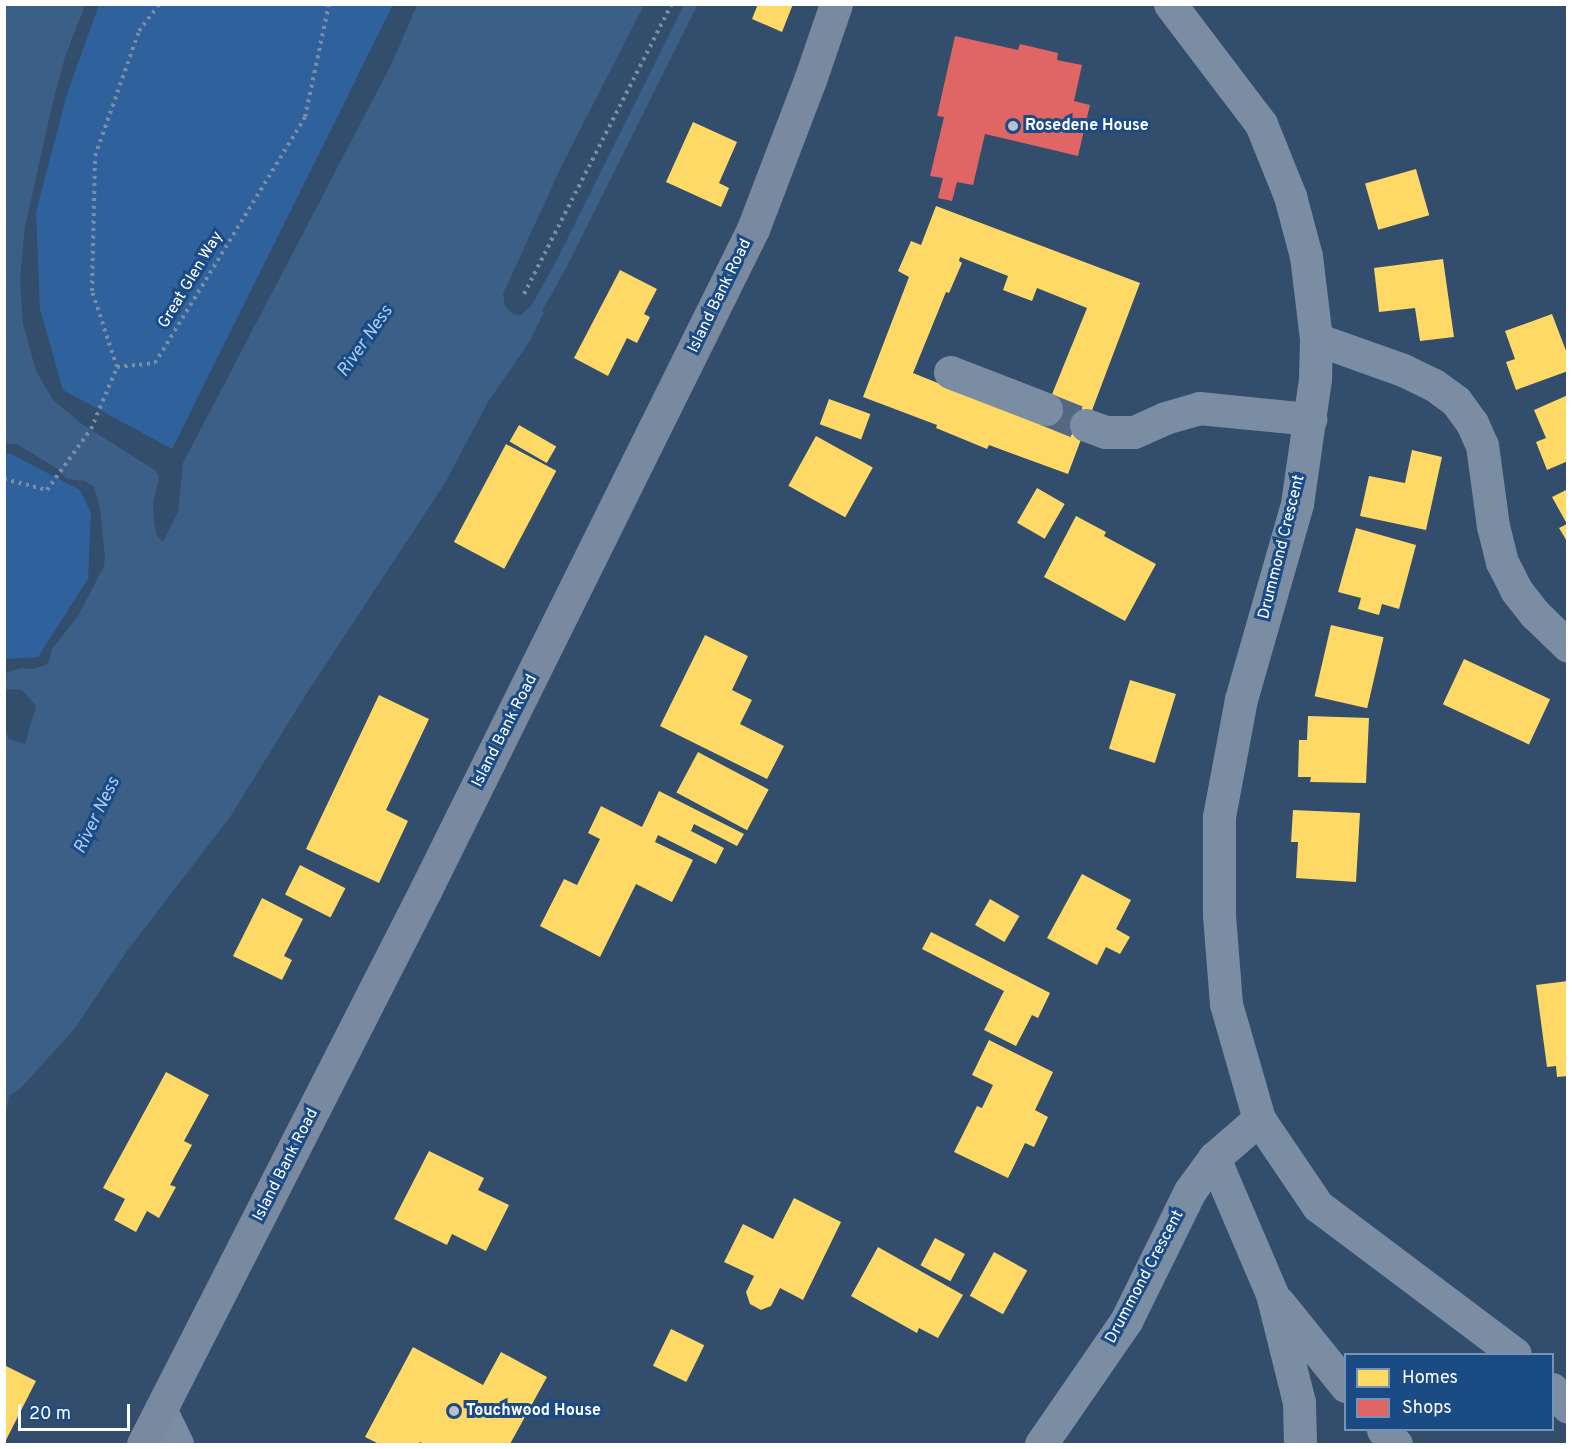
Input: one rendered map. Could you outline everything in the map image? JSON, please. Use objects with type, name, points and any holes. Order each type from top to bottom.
[{"type":"main road","name":"Island Bank Road","points":[[143,1444],[532,678],[748,239],[810,81],[836,4]]},
{"type":"street","name":"Drummond Crescent","points":[[1170,4],[1261,124],[1290,196],[1306,256],[1316,339],[1315,379],[1297,504],[1242,699],[1219,816],[1219,915],[1226,1004],[1259,1119],[1318,1206],[1514,1353]]},
{"type":"street","points":[[1316,339],[1403,370],[1434,386],[1456,401],[1472,423],[1482,445],[1493,526],[1502,562],[1516,590],[1535,614],[1568,646]]},
{"type":"street","points":[[950,372],[1046,409]]},
{"type":"street","points":[[1086,425],[1105,432],[1134,432],[1165,417],[1199,408],[1310,419]]},
{"type":"street","name":"Drummond Crescent","points":[[1041,1444],[1126,1321],[1190,1191],[1214,1158],[1259,1119]]},
{"type":"street","points":[[1214,1158],[1272,1294],[1299,1402],[1300,1444]]},
{"type":"street","points":[[1272,1294],[1344,1384]]},
{"type":"street","points":[[1554,1391],[1568,1407]]},
{"type":"street","points":[[161,1411],[177,1444]]},
{"type":"street","points":[[1384,1431],[1396,1444]]},
{"type":"path","points":[[4,478],[47,490],[91,429],[117,367],[92,291],[95,156],[139,31],[159,4]]},
{"type":"path","name":"Great Glen Way","points":[[117,367],[155,363],[305,117],[329,4]]},
{"type":"path","points":[[524,294],[672,4]]},
{"type":"shaded area","points":[[99,5],[393,5],[172,449],[63,390],[40,309],[36,212],[67,94]]},
{"type":"shaded area","points":[[9,453],[80,490],[91,513],[88,579],[38,657],[5,659],[4,455]]},
{"type":"water","name":"River Ness","points":[[5,4],[85,5],[65,57],[25,227],[20,279],[23,324],[36,371],[53,400],[82,424],[156,471],[159,477],[153,504],[154,524],[157,536],[163,542],[178,512],[183,463],[390,67],[417,5],[644,5],[562,165],[503,294],[505,306],[513,314],[521,315],[532,305],[544,312],[530,341],[488,402],[445,483],[303,699],[230,817],[127,951],[75,1028],[21,1088],[9,1096],[5,1118],[5,729],[9,739],[25,744],[36,706],[22,690],[5,689],[5,673],[21,668],[34,669],[48,664],[52,649],[78,616],[104,566],[105,557],[100,509],[94,487],[85,481],[67,479],[56,468],[17,444],[5,444]]},
{"type":"building: Homes","points":[[758,4],[793,4],[782,32],[752,19]]},
{"type":"building: Homes","points":[[693,122],[737,142],[719,183],[729,188],[721,207],[666,182]]},
{"type":"building: Homes","points":[[1416,169],[1429,215],[1378,230],[1365,184]]},
{"type":"building: Homes","points":[[936,206],[1140,283],[1068,474],[989,445],[987,449],[936,428],[937,425],[863,397],[909,277],[898,271],[911,241],[921,245]],"holes":[[[960,257],[1008,276],[1003,290],[1032,301],[1037,288],[1087,308],[1040,424],[913,373],[946,292],[949,293],[962,263],[959,261]]]},
{"type":"building: Homes","points":[[1443,259],[1454,337],[1420,341],[1415,308],[1379,312],[1374,268]]},
{"type":"building: Homes","points":[[620,270],[657,289],[644,314],[650,317],[637,343],[627,338],[608,376],[574,358]]},
{"type":"building: Homes","points":[[1552,314],[1568,356],[1568,371],[1516,390],[1506,362],[1515,359],[1505,331]]},
{"type":"building: Homes","points":[[1568,395],[1568,461],[1547,470],[1536,442],[1546,438],[1534,410]]},
{"type":"building: Homes","points":[[829,399],[870,414],[861,439],[820,424]]},
{"type":"building: Homes","points":[[519,425],[556,447],[547,463],[510,441]]},
{"type":"building: Homes","points":[[816,436],[873,468],[845,517],[788,486]]},
{"type":"building: Homes","points":[[506,444],[556,471],[504,569],[454,542]]},
{"type":"building: Homes","points":[[1412,450],[1442,457],[1426,530],[1360,516],[1369,476],[1405,483]]},
{"type":"building: Homes","points":[[1037,488],[1065,504],[1045,539],[1017,523]]},
{"type":"building: Homes","points":[[1568,489],[1568,543],[1559,528],[1567,524],[1552,497]]},
{"type":"building: Homes","points":[[1076,516],[1106,532],[1104,536],[1156,564],[1125,621],[1044,577]]},
{"type":"building: Homes","points":[[1356,528],[1416,545],[1399,609],[1382,604],[1379,615],[1358,609],[1361,598],[1338,592]]},
{"type":"building: Homes","points":[[1331,625],[1384,637],[1367,708],[1315,696]]},
{"type":"building: Homes","points":[[705,635],[748,656],[732,690],[752,700],[740,724],[784,746],[767,779],[660,726]]},
{"type":"building: Homes","points":[[1464,659],[1550,699],[1529,744],[1443,704]]},
{"type":"building: Homes","points":[[1130,680],[1176,694],[1155,763],[1109,749]]},
{"type":"building: Homes","points":[[379,695],[429,719],[386,810],[408,821],[379,883],[306,849]]},
{"type":"building: Homes","points":[[1308,716],[1369,718],[1366,783],[1310,782],[1311,777],[1298,777],[1299,740],[1307,740]]},
{"type":"building: Homes","points":[[698,752],[769,790],[747,830],[676,793]]},
{"type":"building: Homes","points":[[659,791],[744,834],[737,846],[694,824],[691,831],[724,848],[716,864],[658,835],[655,842],[693,860],[672,902],[636,884],[600,957],[540,926],[564,879],[577,885],[600,839],[588,833],[601,806],[642,827]]},
{"type":"building: Homes","points":[[1293,810],[1360,813],[1356,882],[1296,878],[1298,842],[1291,842]]},
{"type":"building: Homes","points":[[300,865],[345,888],[330,918],[285,894]]},
{"type":"building: Homes","points":[[1082,874],[1131,900],[1116,929],[1130,937],[1120,954],[1106,947],[1097,965],[1047,938]]},
{"type":"building: Homes","points":[[262,898],[303,919],[284,956],[292,960],[282,980],[233,956]]},
{"type":"building: Homes","points":[[990,899],[1019,916],[1004,942],[975,925]]},
{"type":"building: Homes","points":[[931,932],[1050,993],[1038,1018],[1032,1015],[1016,1046],[984,1030],[1004,991],[922,949]]},
{"type":"building: Homes","points":[[1568,981],[1568,1076],[1557,1077],[1556,1066],[1547,1067],[1536,985]]},
{"type":"building: Homes","points":[[989,1040],[1053,1072],[1035,1110],[1048,1117],[1034,1147],[1025,1143],[1008,1178],[954,1152],[977,1106],[982,1108],[993,1085],[972,1075]]},
{"type":"building: Homes","points":[[166,1072],[209,1095],[184,1141],[192,1145],[170,1185],[176,1187],[159,1218],[147,1211],[136,1232],[114,1220],[125,1199],[103,1188]]},
{"type":"building: Homes","points":[[429,1151],[484,1178],[478,1190],[509,1205],[486,1251],[452,1234],[447,1245],[394,1219]]},
{"type":"building: Homes","points":[[794,1198],[841,1222],[803,1300],[780,1288],[771,1306],[761,1310],[750,1304],[746,1292],[754,1276],[724,1262],[743,1224],[773,1239]]},
{"type":"building: Homes","points":[[935,1238],[965,1254],[950,1281],[920,1265]]},
{"type":"building: Homes","points":[[878,1247],[963,1295],[938,1338],[919,1328],[917,1333],[851,1296]]},
{"type":"building: Homes","points":[[994,1252],[1027,1270],[1003,1314],[970,1296]]},
{"type":"building: Homes","points":[[671,1329],[704,1345],[686,1382],[653,1366]]},
{"type":"building: Homes","name":"Touchwood House","points":[[413,1347],[483,1385],[501,1352],[547,1377],[510,1444],[424,1444],[420,1442],[419,1444],[379,1444],[365,1437]]},
{"type":"building: Homes","points":[[4,1365],[36,1381],[4,1444]]},
{"type":"building: Shops","name":"Rosedene House","points":[[955,36],[1018,50],[1020,44],[1058,53],[1057,60],[1082,65],[1074,101],[1090,105],[1078,156],[985,134],[973,185],[957,182],[952,201],[938,198],[943,178],[930,176],[944,117],[937,116]]},
{"type":"waterway","points":[[529,322],[561,265],[691,4]]},
{"type":"tunnel","points":[[1046,409],[1086,425]]},
{"type":"place","name":"Rosedene House","points":[[1013,126]]},
{"type":"place","name":"Touchwood House","points":[[454,1411]]}]
